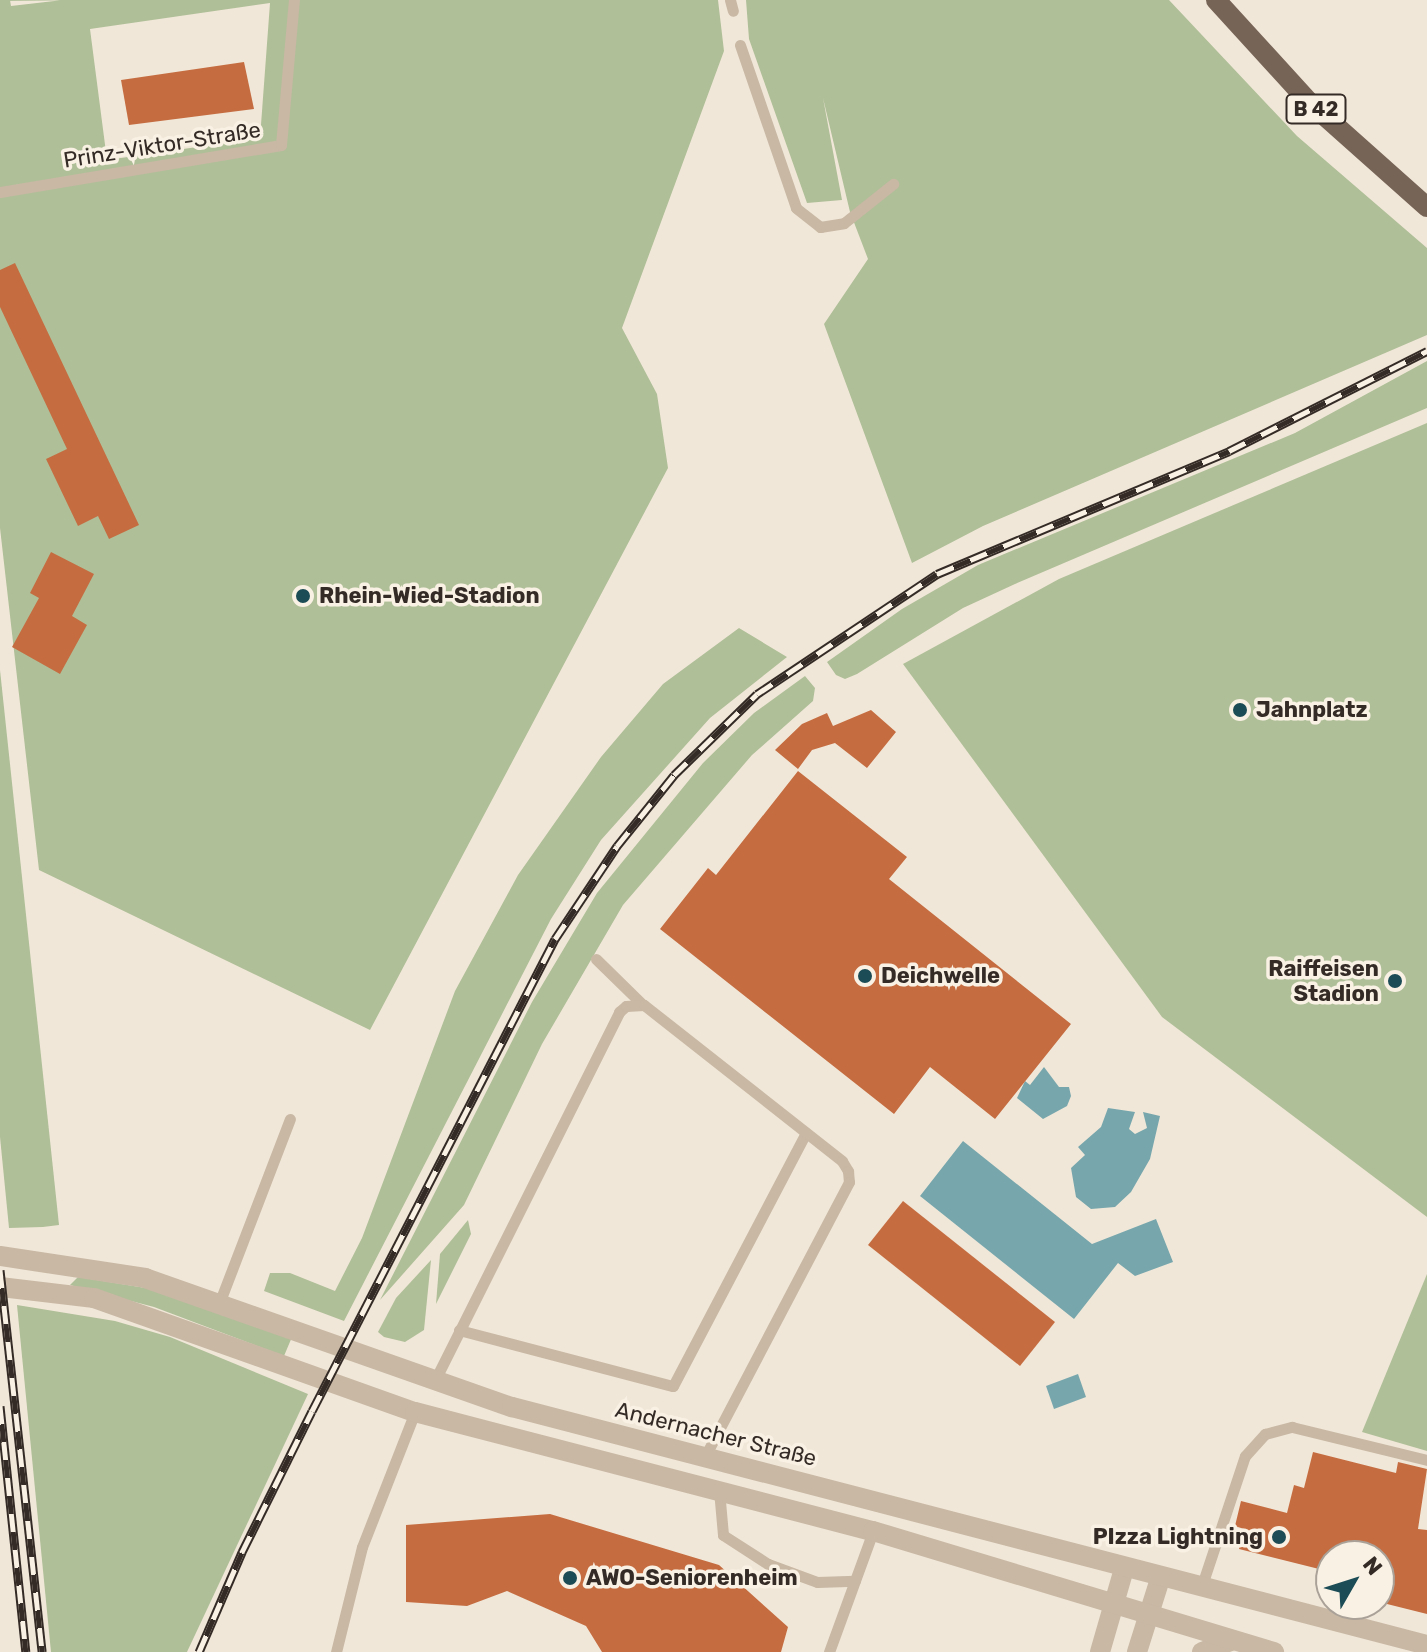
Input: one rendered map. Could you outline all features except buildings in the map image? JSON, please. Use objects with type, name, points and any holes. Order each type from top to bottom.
[{"type":"main road","name":"B 42","points":[[1216,0],[1309,102],[1427,207]]},
{"type":"street","name":"Andernacher Straße","points":[[0,1256],[102,1269],[220,1301],[434,1382],[1160,1579],[1427,1645]]},
{"type":"street","points":[[0,1287],[116,1304],[415,1412],[873,1531],[1114,1607],[1274,1652]]},
{"type":"street","points":[[1100,1652],[1124,1569]]},
{"type":"street","points":[[1137,1652],[1160,1579]]},
{"type":"street","points":[[1202,1652],[1231,1641]]},
{"type":"lane","name":"Prinz-Viktor-Straße","points":[[0,192],[281,145],[294,0]]},
{"type":"lane","points":[[740,45],[796,208],[820,227],[844,223],[893,184]]},
{"type":"lane","points":[[596,959],[644,1005],[842,1161],[849,1182],[705,1456]]},
{"type":"lane","points":[[434,1382],[619,1012],[626,1006],[644,1005]]},
{"type":"lane","points":[[220,1301],[290,1119]]},
{"type":"lane","points":[[459,1330],[665,1388],[681,1379],[806,1133]]},
{"type":"lane","points":[[336,1652],[362,1547],[415,1412]]},
{"type":"lane","points":[[1201,1589],[1245,1456],[1265,1434],[1292,1427],[1427,1460]]},
{"type":"lane","points":[[719,1490],[723,1535],[768,1564],[817,1582],[855,1581]]},
{"type":"lane","points":[[829,1652],[873,1531]]},
{"type":"green space","name":"Rhein-Wied-Stadion","points":[[0,0],[10,0],[11,6],[63,0],[718,0],[724,51],[622,328],[657,394],[668,468],[370,1030],[39,870],[0,528]],"holes":[[[270,3],[260,138],[107,160],[90,29]]]},
{"type":"green space","points":[[746,0],[1169,0],[1297,136],[1427,248],[1427,335],[983,526],[912,563],[824,324],[868,259],[850,212],[823,98],[842,200],[807,203],[749,39]]},
{"type":"green space","points":[[1427,361],[1427,408],[963,608],[857,674],[845,679],[836,675],[827,662],[902,609],[978,565],[1295,433]]},
{"type":"green space","points":[[1427,423],[1427,1217],[1162,1017],[903,664],[1059,579]]},
{"type":"green space","points":[[739,628],[787,657],[710,718],[601,840],[551,919],[344,1321],[264,1291],[270,1273],[290,1273],[335,1291],[362,1238],[455,991],[518,875],[601,757],[663,684]]},
{"type":"green space","points":[[0,670],[59,1225],[43,1227],[9,1228],[0,1137]]},
{"type":"green space","points":[[805,676],[815,688],[813,701],[752,755],[623,905],[542,1044],[464,1205],[380,1300],[532,1002],[597,893],[703,763],[754,713]]},
{"type":"green space","points":[[468,1220],[471,1234],[436,1304],[440,1254]]},
{"type":"green space","points":[[431,1260],[424,1330],[405,1342],[384,1337],[378,1332],[396,1298]]},
{"type":"green space","points":[[1427,1274],[1427,1451],[1362,1432]]},
{"type":"green space","points":[[78,1277],[152,1289],[292,1337],[284,1356],[154,1307],[70,1285]]},
{"type":"green space","points":[[17,1305],[115,1321],[170,1337],[308,1394],[187,1652],[51,1652]]},
{"type":"water","points":[[1044,1067],[1059,1087],[1069,1087],[1071,1096],[1067,1106],[1043,1119],[1017,1098],[1025,1081],[1030,1085]]},
{"type":"water","points":[[1108,1108],[1135,1112],[1129,1129],[1135,1134],[1147,1128],[1143,1112],[1160,1116],[1150,1159],[1131,1192],[1115,1207],[1091,1209],[1076,1197],[1071,1168],[1085,1155],[1078,1147],[1101,1127]]},
{"type":"water","points":[[963,1141],[1092,1244],[1156,1219],[1173,1262],[1135,1276],[1118,1263],[1074,1319],[920,1196]]},
{"type":"water","points":[[1078,1374],[1086,1397],[1054,1409],[1046,1386]]},
{"type":"railway","points":[[199,1652],[242,1552],[312,1411],[555,939],[617,846],[674,775],[757,694],[937,574],[1229,451],[1427,351]]},
{"type":"railway","points":[[0,1270],[42,1652]]},
{"type":"railway","points":[[0,1406],[26,1652]]},
{"type":"place","name":"Rhein-Wied-Stadion","points":[[303,596]]},
{"type":"place","name":"Jahnplatz","points":[[1240,710]]},
{"type":"place","name":"Deichwelle","points":[[865,976]]},
{"type":"place","name":"Raiffeisen Stadion","points":[[1395,981]]},
{"type":"place","name":"PIzza Lightning","points":[[1279,1537]]},
{"type":"place","name":"AWO-Seniorenheim","points":[[570,1578]]}]
